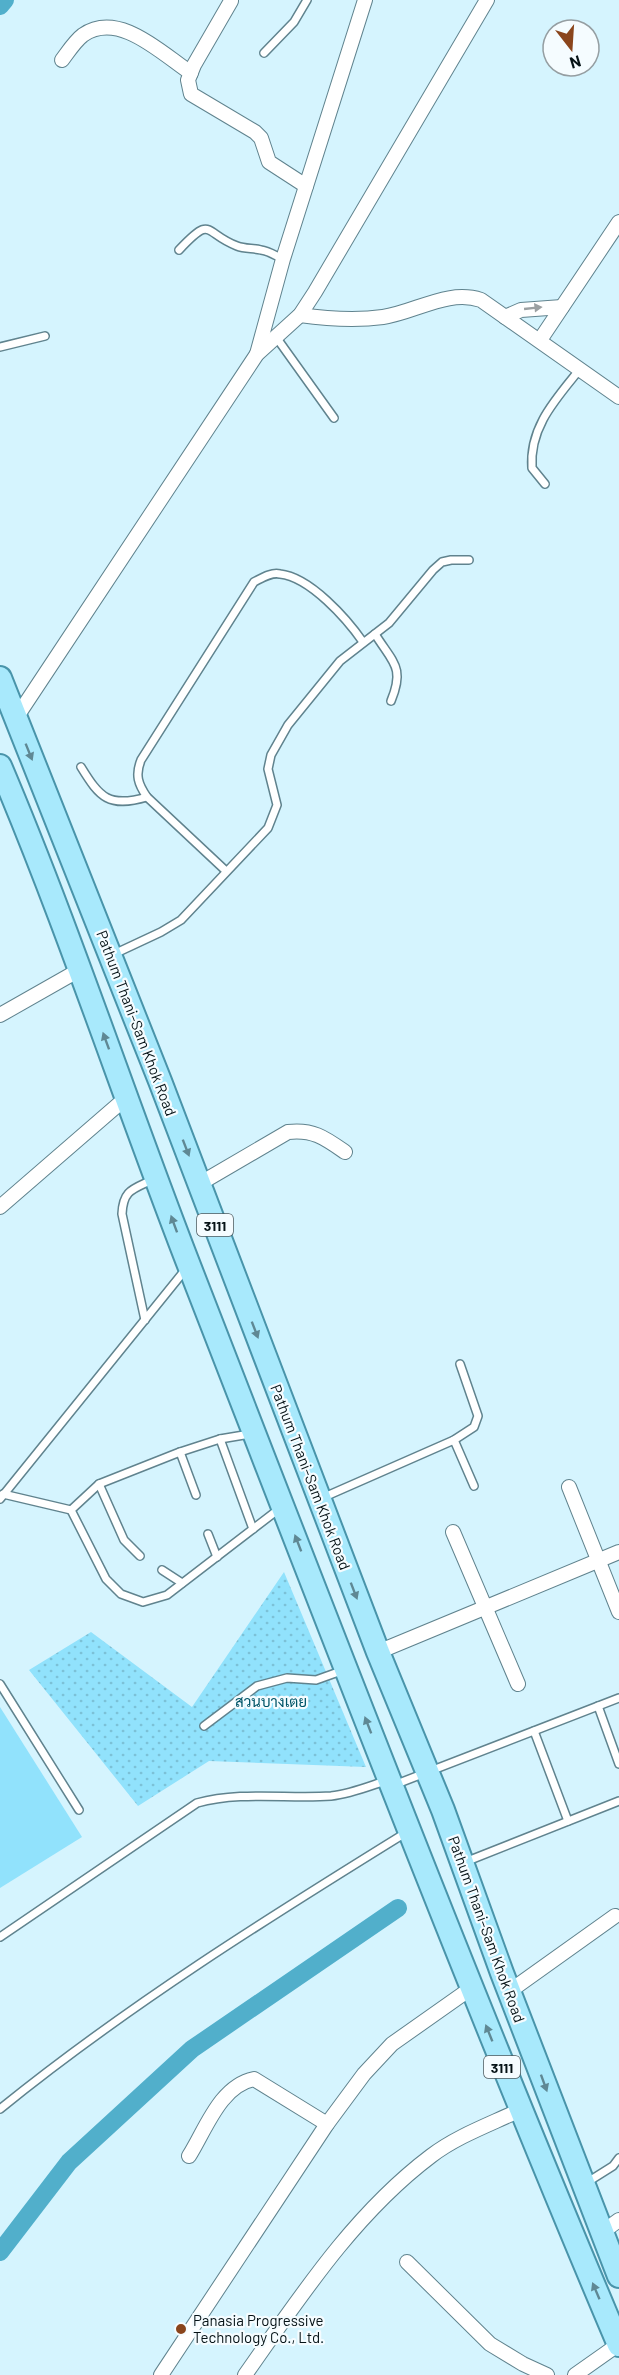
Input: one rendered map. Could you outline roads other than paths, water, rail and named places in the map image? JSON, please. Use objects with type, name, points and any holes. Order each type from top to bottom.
[{"type":"main road","name":"Pathum Thani–Sam Khok Road","points":[[0,678],[111,955],[378,1652],[428,1773],[582,2185],[619,2276]]},
{"type":"main road","name":"3111","points":[[0,766],[40,860],[189,1265],[470,1989],[619,2344]]},
{"type":"street","points":[[257,354],[283,259],[365,0]]},
{"type":"street","points":[[16,718],[257,354],[300,315],[487,0]]},
{"type":"street","points":[[231,1],[191,73],[188,80],[191,94],[255,132],[261,138],[269,162],[306,186]]},
{"type":"street","points":[[62,60],[80,37],[89,31],[98,28],[119,28],[135,35],[191,73]]},
{"type":"street","points":[[540,340],[619,222]]},
{"type":"street","points":[[300,315],[333,320],[384,317],[454,296],[467,296],[481,300],[619,397]]},
{"type":"street","points":[[505,317],[536,307],[562,307]]},
{"type":"street","points":[[0,1015],[81,969]]},
{"type":"street","points":[[0,1207],[127,1097]]},
{"type":"street","points":[[199,1184],[288,1132],[305,1130],[318,1133],[345,1152]]},
{"type":"street","points":[[569,1487],[619,1612]]},
{"type":"street","points":[[453,1532],[518,1684]]},
{"type":"street","points":[[378,1652],[619,1552]]},
{"type":"street","points":[[510,1991],[615,1916]]},
{"type":"street","points":[[161,2375],[327,2124],[364,2074],[392,2043],[470,1989]]},
{"type":"street","points":[[189,2156],[229,2090],[241,2082],[254,2079],[327,2124]]},
{"type":"street","points":[[245,2375],[314,2280],[354,2229],[383,2198],[439,2150],[520,2110]]},
{"type":"street","points":[[601,2233],[619,2220]]},
{"type":"street","points":[[407,2262],[490,2344],[523,2364],[547,2375]]},
{"type":"street","points":[[575,2375],[619,2344]]},
{"type":"lane","points":[[264,53],[294,22],[307,0]]},
{"type":"lane","points":[[179,250],[198,230],[205,229],[213,230],[237,246],[267,251],[283,259]]},
{"type":"lane","points":[[0,346],[45,336]]},
{"type":"lane","points":[[276,337],[334,418]]},
{"type":"lane","points":[[545,484],[532,468],[533,439],[545,414],[580,369]]},
{"type":"lane","points":[[111,955],[181,920],[268,828],[277,805],[270,784],[270,754],[288,725],[340,661],[389,623],[442,562],[469,560]]},
{"type":"lane","points":[[226,871],[147,797],[138,785],[137,772],[141,760],[254,582],[268,575],[280,573],[297,579],[336,609],[363,642]]},
{"type":"lane","points":[[375,634],[397,669],[399,681],[391,701]]},
{"type":"lane","points":[[81,767],[94,787],[103,796],[116,803],[147,797]]},
{"type":"lane","points":[[145,1320],[122,1214],[123,1200],[128,1191],[156,1178]]},
{"type":"lane","points":[[70,1510],[2,1497],[189,1265]]},
{"type":"lane","points":[[319,1499],[454,1440],[474,1427],[478,1416],[460,1364]]},
{"type":"lane","points":[[70,1510],[99,1484],[220,1439],[256,1434]]},
{"type":"lane","points":[[220,1439],[253,1529]]},
{"type":"lane","points":[[454,1440],[474,1486]]},
{"type":"lane","points":[[180,1452],[195,1496]]},
{"type":"lane","points":[[99,1484],[124,1540],[140,1556]]},
{"type":"lane","points":[[70,1510],[106,1579],[121,1594],[143,1602],[167,1595],[283,1505]]},
{"type":"lane","points":[[208,1534],[217,1557]]},
{"type":"lane","points":[[162,1570],[182,1583]]},
{"type":"lane","points":[[204,1726],[256,1686],[287,1678],[316,1680],[346,1669]]},
{"type":"lane","points":[[0,1684],[78,1810]]},
{"type":"lane","points":[[0,1937],[198,1803],[220,1797],[331,1796],[351,1793],[428,1773],[619,1698]]},
{"type":"lane","points":[[598,1706],[619,1764]]},
{"type":"lane","points":[[534,1731],[568,1821]]},
{"type":"lane","points":[[462,1864],[619,1801]]},
{"type":"lane","points":[[0,2109],[45,2072],[278,1912],[409,1831]]},
{"type":"lane","points":[[582,2185],[613,2166],[619,2158]]},
{"type":"waterway","points":[[0,6],[5,0]]},
{"type":"waterway","points":[[0,2252],[69,2162],[192,2049],[398,1908]]},
{"type":"place","name":"Panasia Progressive Technology Co., Ltd.","points":[[181,2329]]},
{"type":"park label","name":"สวนบางเตย","points":[[271,1701]]}]
